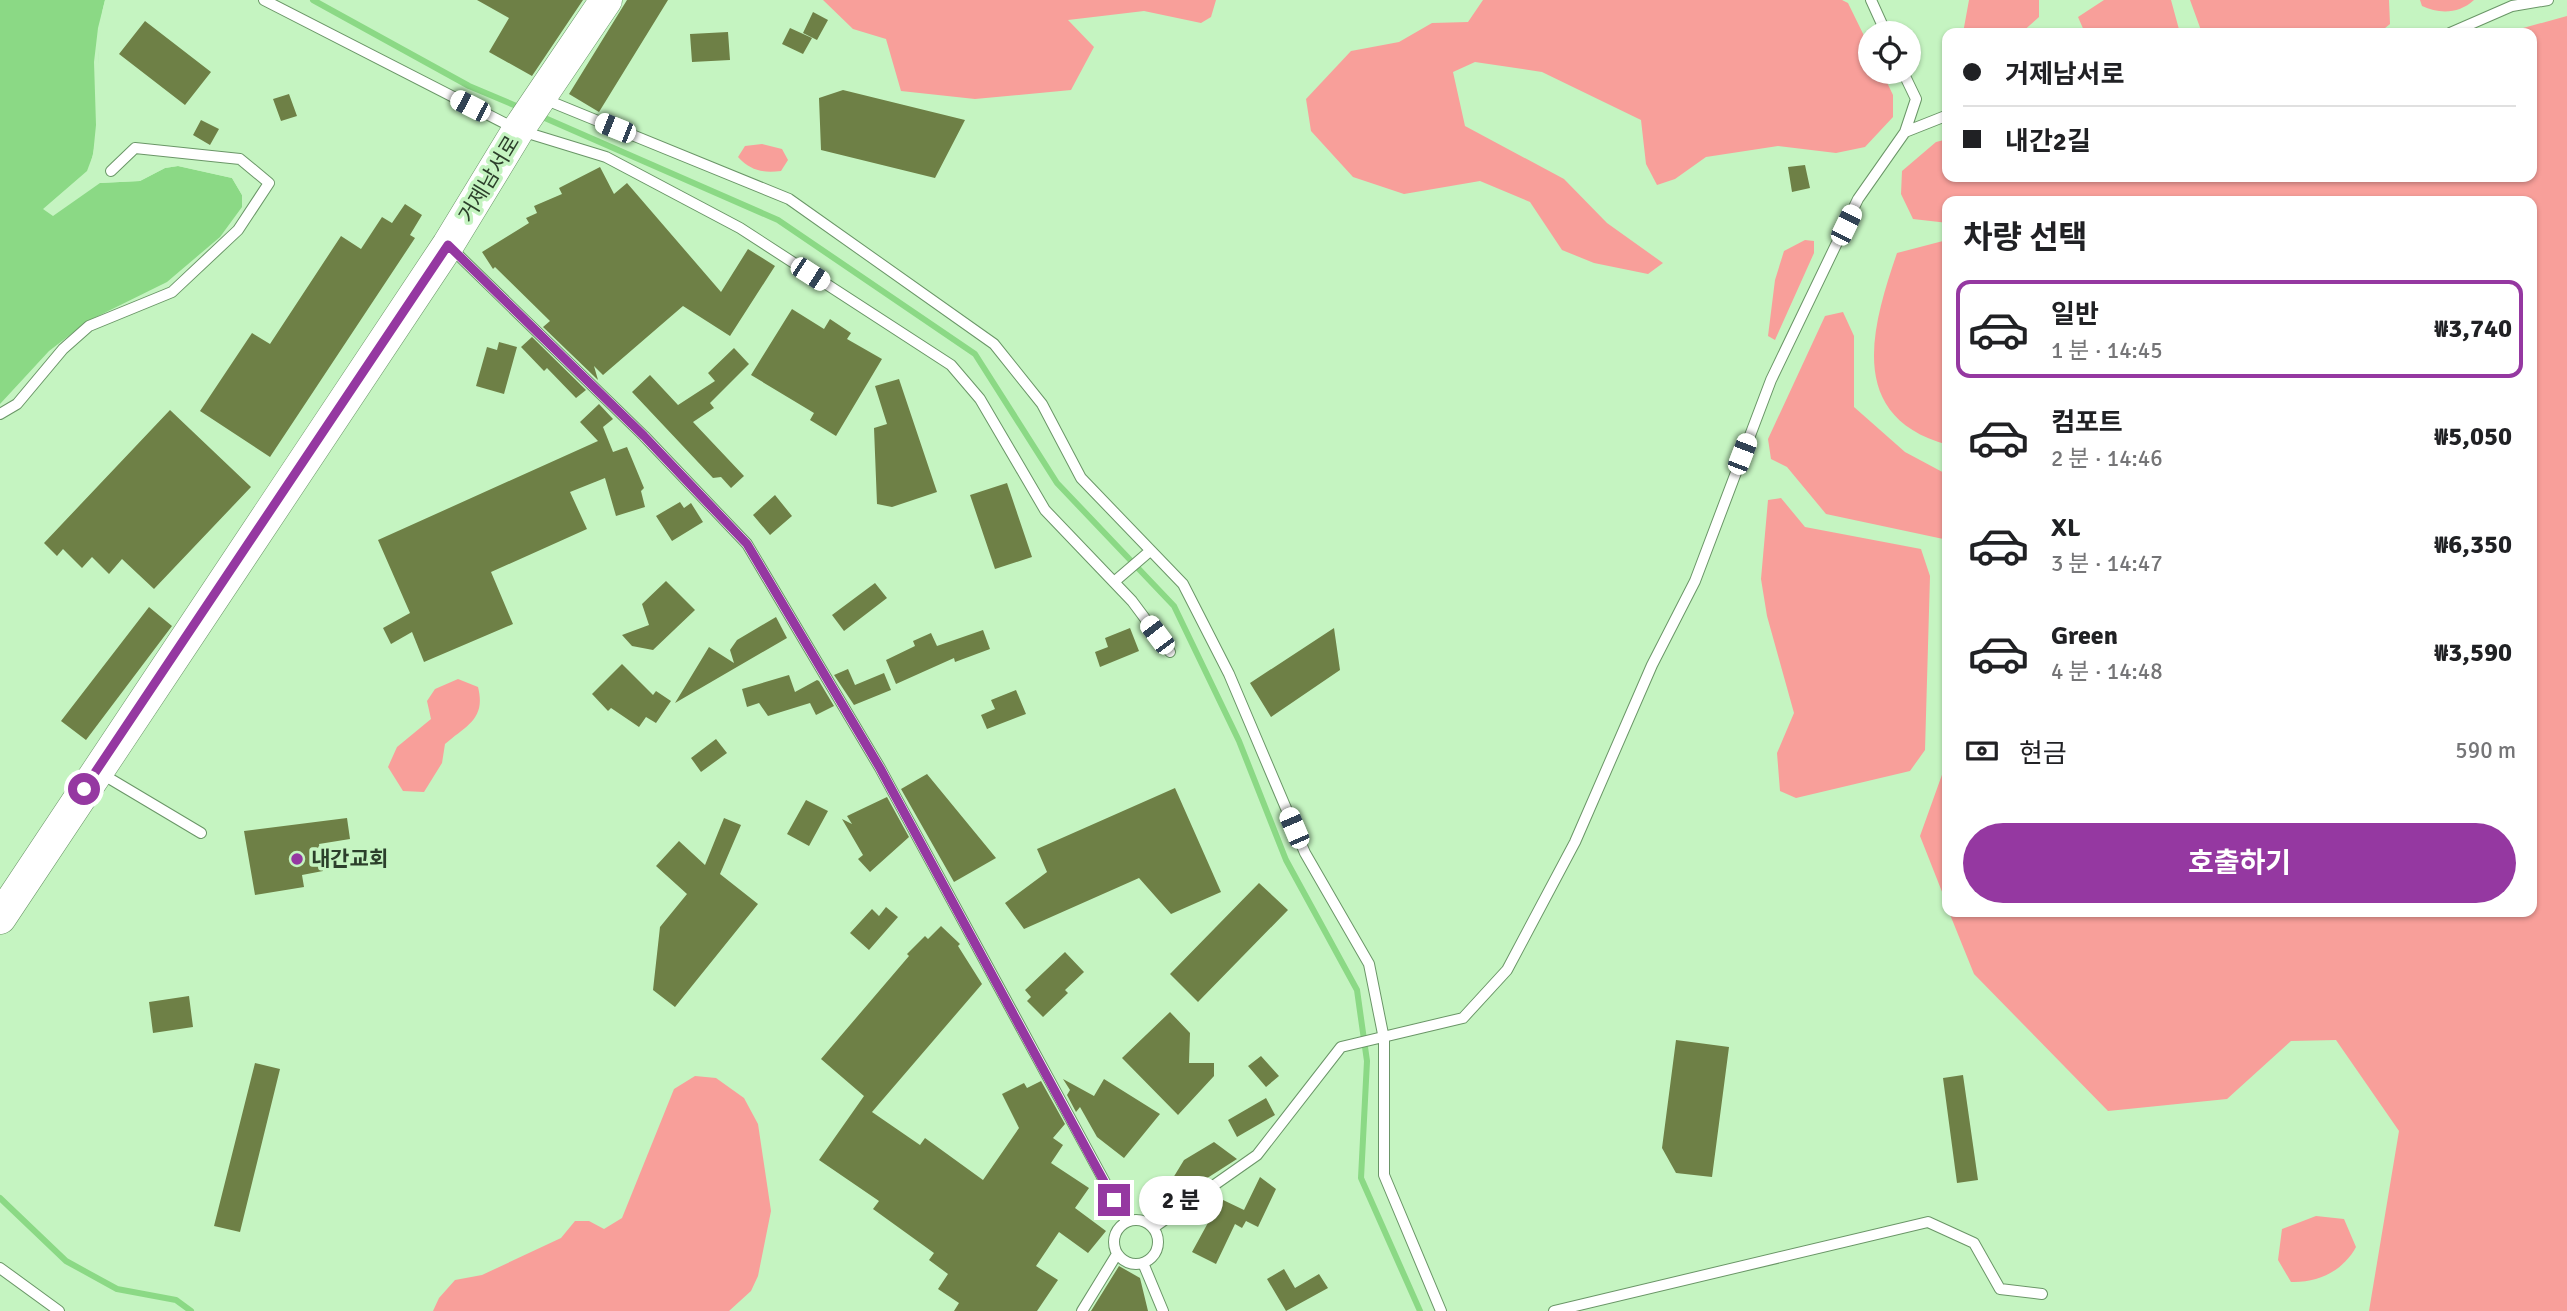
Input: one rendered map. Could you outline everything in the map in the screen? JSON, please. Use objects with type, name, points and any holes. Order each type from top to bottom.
[{"type":"main road","name":"거제남서로","points":[[0,918],[448,245],[518,130],[606,0]]},
{"type":"lane","points":[[264,0],[518,130],[606,157],[740,228],[951,365],[980,400],[1045,510],[1114,582],[1170,652]]},
{"type":"lane","points":[[1871,0],[1881,21]]},
{"type":"lane","points":[[2461,28],[2512,6],[2548,0]]},
{"type":"lane","points":[[1153,1227],[1257,1155],[1341,1047],[1384,1039],[1463,1018],[1507,971],[1575,842],[1652,665],[1695,581],[1771,380],[1858,200],[1905,132],[1916,99],[1909,84]]},
{"type":"lane","points":[[540,97],[789,199],[994,344],[1042,404],[1081,478],[1183,584],[1229,674],[1304,853],[1369,964],[1384,1039],[1384,1175],[1441,1311]]},
{"type":"lane","points":[[1905,132],[1942,118]]},
{"type":"lane","points":[[0,414],[17,404],[63,349],[89,326],[172,292],[238,230],[269,183],[240,159],[171,149],[135,148],[111,171]]},
{"type":"lane","points":[[448,245],[644,436],[747,544],[880,768],[1126,1222]]},
{"type":"lane","points":[[1114,582],[1150,551]]},
{"type":"lane","points":[[96,770],[201,833]]},
{"type":"lane","points":[[1082,1311],[1117,1254],[1115,1236],[1126,1222],[1140,1221],[1153,1227],[1158,1245],[1151,1259],[1143,1263],[1129,1263],[1117,1254]]},
{"type":"lane","points":[[1554,1311],[1928,1222],[1973,1243],[2000,1289],[2042,1294]]},
{"type":"lane","points":[[1143,1263],[1163,1311]]},
{"type":"lane","points":[[0,1268],[59,1311]]},
{"type":"shaded area","points":[[0,0],[105,0],[99,43],[97,130],[88,172],[100,183],[140,181],[165,168],[178,166],[232,178],[242,195],[242,207],[220,237],[167,282],[88,321],[49,351],[0,404]]},
{"type":"shaded area","points":[[823,0],[1216,0],[1211,17],[1201,23],[1144,11],[1068,20],[1094,47],[1071,90],[975,99],[901,91],[886,39],[853,29]]},
{"type":"shaded area","points":[[1483,0],[1842,0],[1848,3],[1858,23],[1858,84],[1888,84],[1893,95],[1893,117],[1865,147],[1836,153],[1778,146],[1706,157],[1675,179],[1657,185],[1646,164],[1641,120],[1542,72],[1475,62],[1453,72],[1465,126],[1564,179],[1607,223],[1663,263],[1648,274],[1594,263],[1562,250],[1530,202],[1480,181],[1404,194],[1353,177],[1311,131],[1306,99],[1351,51],[1399,42],[1432,23],[1468,22]]},
{"type":"shaded area","points":[[1969,0],[2039,0],[2039,17],[2027,28],[1964,28]]},
{"type":"shaded area","points":[[2104,0],[2171,0],[2179,28],[2083,28],[2078,17]]},
{"type":"shaded area","points":[[2190,0],[2389,0],[2390,24],[2385,28],[2200,28]]},
{"type":"shaded area","points":[[2420,0],[2474,0],[2462,8],[2442,11],[2422,6]]},
{"type":"shaded area","points":[[2567,16],[2567,1311],[2369,1311],[2399,1131],[2336,1040],[2291,1041],[2227,1099],[2108,1111],[1974,974],[1951,917],[2537,917],[2537,196],[1942,196],[1942,222],[1913,219],[1901,194],[1902,171],[1936,142],[1942,140],[1942,182],[2537,182],[2537,28],[2523,28]]},
{"type":"shaded area","points":[[762,144],[782,149],[788,160],[781,171],[758,170],[738,157],[745,146]]},
{"type":"shaded area","points":[[1805,240],[1814,241],[1814,253],[1775,340],[1768,336],[1775,280],[1784,251]]},
{"type":"shaded area","points":[[1942,241],[1942,443],[1915,432],[1893,414],[1880,392],[1874,367],[1880,311],[1897,253]]},
{"type":"shaded area","points":[[1843,312],[1854,336],[1854,407],[1905,452],[1942,472],[1942,539],[1826,514],[1787,467],[1771,459],[1768,439],[1825,316]]},
{"type":"shaded area","points":[[1781,498],[1805,527],[1921,549],[1930,576],[1925,750],[1910,771],[1796,798],[1780,791],[1777,753],[1794,713],[1767,616],[1761,579],[1768,500]]},
{"type":"shaded area","points":[[458,679],[478,687],[480,698],[477,714],[445,744],[442,763],[424,792],[403,791],[388,767],[397,747],[431,719],[427,701],[435,689]]},
{"type":"shaded area","points":[[1942,775],[1942,892],[1920,836]]},
{"type":"shaded area","points":[[695,1076],[716,1078],[744,1098],[758,1124],[771,1211],[758,1276],[751,1291],[729,1311],[433,1311],[439,1298],[455,1280],[482,1275],[561,1238],[575,1221],[589,1221],[604,1229],[622,1218],[674,1089]]},
{"type":"shaded area","points":[[2316,1216],[2344,1219],[2356,1247],[2344,1263],[2329,1274],[2311,1280],[2291,1282],[2278,1260],[2282,1229]]},
{"type":"pier","points":[[105,0],[109,0],[101,29],[98,62],[100,126],[97,156],[91,170],[101,180],[127,180],[164,165],[199,165],[234,175],[245,194],[242,195],[232,178],[178,166],[165,168],[140,181],[100,183],[53,216],[43,209],[87,171],[93,155],[96,125],[94,62]]},
{"type":"building","points":[[477,0],[583,0],[532,76],[489,52],[509,18]]},
{"type":"building","points":[[627,0],[668,0],[599,112],[569,94]]},
{"type":"building","points":[[813,12],[828,20],[817,40],[803,33]]},
{"type":"building","points":[[145,21],[211,72],[185,105],[119,54]]},
{"type":"building","points":[[790,28],[812,38],[803,54],[782,44]]},
{"type":"building","points":[[728,32],[730,60],[692,62],[690,34]]},
{"type":"building","points":[[843,90],[965,120],[935,178],[821,150],[819,98]]},
{"type":"building","points":[[289,94],[297,116],[281,121],[273,99]]},
{"type":"building","points":[[201,120],[219,129],[210,145],[193,135]]},
{"type":"building","points":[[1805,165],[1810,188],[1792,192],[1788,167]]},
{"type":"building","points":[[600,167],[614,194],[627,183],[721,292],[748,249],[775,266],[730,336],[683,306],[603,375],[594,366],[598,380],[543,327],[550,321],[495,267],[493,269],[482,252],[529,223],[526,218],[537,213],[534,206],[562,194],[559,188]]},
{"type":"building","points":[[405,204],[422,215],[410,235],[415,238],[270,457],[200,411],[252,333],[270,344],[341,236],[361,249],[382,217],[392,223]]},
{"type":"building","points":[[792,309],[824,329],[830,319],[851,333],[847,339],[882,359],[836,436],[810,420],[814,413],[751,375]]},
{"type":"building","points":[[532,337],[586,390],[576,398],[547,368],[544,371],[521,347]]},
{"type":"building","points":[[499,342],[517,347],[504,394],[476,386],[487,347],[497,350]]},
{"type":"building","points":[[734,348],[749,364],[710,403],[714,408],[693,422],[744,476],[731,488],[721,477],[713,478],[632,392],[650,375],[678,405],[715,381],[708,373]]},
{"type":"building","points":[[899,379],[937,492],[892,507],[877,504],[874,428],[887,424],[875,386]]},
{"type":"building","points":[[599,404],[613,419],[603,427],[613,452],[627,447],[644,488],[641,491],[645,507],[616,516],[605,478],[570,492],[587,529],[491,572],[513,624],[424,662],[412,632],[391,644],[383,628],[410,613],[378,540],[598,441],[580,422]]},
{"type":"building","points":[[170,410],[251,487],[154,589],[122,559],[109,574],[92,557],[82,568],[63,549],[57,556],[44,543]]},
{"type":"building","points":[[1007,483],[1032,557],[995,569],[970,495]]},
{"type":"building","points":[[775,495],[792,516],[770,535],[753,515]]},
{"type":"building","points":[[680,502],[684,508],[691,503],[703,522],[672,541],[656,516]]},
{"type":"building","points":[[666,581],[695,610],[653,650],[632,646],[622,635],[649,625],[642,604]]},
{"type":"building","points":[[875,583],[887,598],[844,631],[832,615]]},
{"type":"building","points":[[149,607],[172,626],[86,740],[61,721]]},
{"type":"building","points":[[776,617],[787,638],[675,703],[709,647],[734,663],[730,650],[737,640]]},
{"type":"building","points":[[1130,628],[1139,651],[1100,667],[1095,652],[1108,647],[1105,638]]},
{"type":"building","points":[[1334,628],[1340,670],[1271,717],[1250,683]]},
{"type":"building","points":[[983,630],[990,649],[955,662],[954,658],[896,684],[886,660],[915,646],[913,641],[931,633],[937,646]]},
{"type":"building","points":[[622,664],[653,695],[656,691],[671,701],[656,723],[646,717],[639,727],[611,708],[608,711],[592,694]]},
{"type":"building","points":[[848,669],[855,685],[884,673],[891,690],[854,705],[834,675]]},
{"type":"building","points":[[789,675],[795,692],[819,681],[834,706],[816,715],[810,703],[768,716],[759,703],[747,707],[742,689]]},
{"type":"building","points":[[1016,690],[1026,714],[987,729],[981,715],[995,709],[991,700]]},
{"type":"building","points":[[716,739],[727,753],[701,772],[691,758]]},
{"type":"building","points":[[927,774],[996,858],[954,882],[901,789]]},
{"type":"building","points":[[1175,788],[1221,892],[1171,914],[1139,878],[1024,929],[1005,903],[1047,872],[1037,849]]},
{"type":"building","points":[[887,797],[909,837],[870,872],[858,859],[863,855],[842,819],[852,824],[847,816]]},
{"type":"building","points":[[806,800],[828,811],[809,846],[787,834]]},
{"type":"building","name":"내간교회","points":[[347,818],[350,839],[319,844],[323,871],[302,875],[304,887],[255,895],[244,831]]},
{"type":"building","points":[[724,818],[741,825],[720,874],[758,904],[675,1007],[653,990],[660,927],[687,894],[656,866],[679,841],[705,865]]},
{"type":"building","points":[[1259,883],[1288,910],[1198,1002],[1170,974]]},
{"type":"building","points":[[886,907],[898,917],[869,950],[850,933],[872,909],[879,916]]},
{"type":"building","points":[[941,926],[960,944],[958,946],[982,984],[872,1112],[920,1145],[925,1138],[983,1180],[1019,1128],[1002,1094],[1024,1083],[1027,1088],[1041,1081],[1065,1124],[1053,1138],[1063,1145],[1051,1163],[1089,1188],[1075,1208],[1106,1231],[1088,1253],[1059,1232],[1036,1266],[1058,1280],[1037,1311],[954,1311],[959,1303],[938,1289],[948,1274],[929,1260],[934,1253],[873,1209],[879,1201],[819,1160],[864,1096],[821,1059],[909,956],[907,954],[925,936],[928,939]]},
{"type":"building","points":[[1065,952],[1084,972],[1065,990],[1068,993],[1043,1017],[1027,1001],[1031,997],[1025,990]]},
{"type":"building","points":[[189,996],[193,1027],[153,1033],[149,1002]]},
{"type":"building","points":[[1170,1012],[1190,1033],[1189,1063],[1214,1063],[1214,1076],[1178,1115],[1122,1058]]},
{"type":"building","points":[[1676,1040],[1729,1047],[1712,1177],[1676,1173],[1662,1148]]},
{"type":"building","points":[[1261,1056],[1279,1076],[1266,1087],[1248,1066]]},
{"type":"building","points":[[255,1063],[280,1069],[240,1232],[214,1226]]},
{"type":"building","points":[[1963,1075],[1978,1180],[1957,1183],[1943,1078]]},
{"type":"building","points":[[1063,1079],[1094,1096],[1104,1079],[1160,1114],[1124,1158],[1097,1137],[1080,1107],[1076,1112],[1067,1095],[1070,1090]]},
{"type":"building","points":[[1266,1098],[1275,1115],[1237,1137],[1228,1120]]},
{"type":"building","points":[[1214,1142],[1237,1159],[1151,1214],[1184,1160]]},
{"type":"building","points":[[1260,1177],[1276,1189],[1258,1227],[1246,1221],[1242,1228],[1235,1224],[1216,1264],[1192,1252],[1221,1199],[1244,1210]]},
{"type":"building","points":[[1119,1266],[1140,1278],[1148,1311],[1091,1311]]},
{"type":"building","points":[[1284,1269],[1295,1288],[1319,1274],[1328,1288],[1286,1311],[1267,1279]]},
{"type":"waterway","points":[[313,0],[469,86],[521,108]]},
{"type":"waterway","points":[[538,115],[778,220],[975,354],[1057,483],[1174,606],[1239,741],[1286,860],[1357,990],[1367,1061],[1361,1178],[1420,1311]]},
{"type":"waterway","points":[[0,1198],[66,1261],[117,1289],[176,1300],[191,1311]]},
{"type":"place","name":"내간교회","points":[[297,859]]},
{"type":"route","points":[[84,789],[448,245],[644,436],[747,544],[880,768],[1114,1200]]}]
